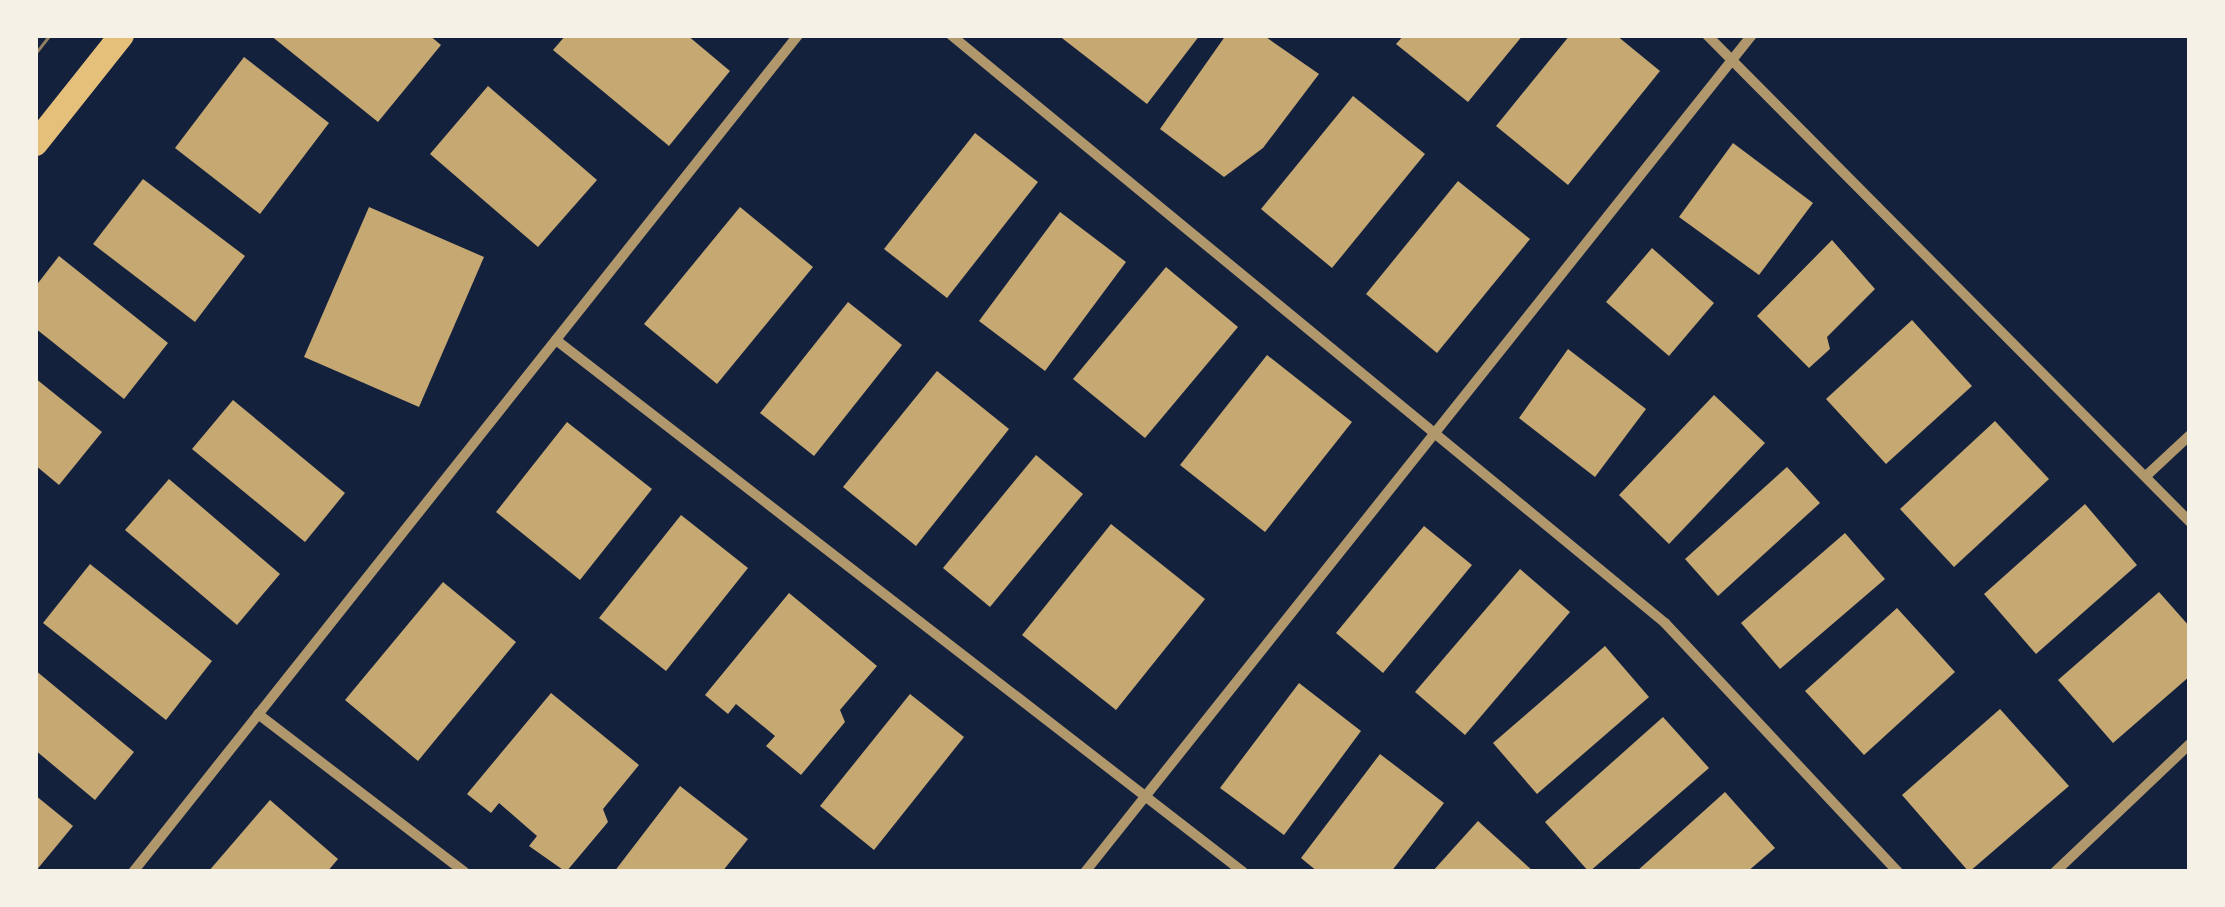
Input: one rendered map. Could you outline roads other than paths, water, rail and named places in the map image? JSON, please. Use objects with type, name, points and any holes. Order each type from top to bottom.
[{"type":"main road","points":[[35,143],[121,35]]},
{"type":"street","points":[[133,872],[798,35]]},
{"type":"street","points":[[951,35],[1432,437],[1665,623],[1898,872]]},
{"type":"street","points":[[1707,35],[1734,57],[2190,522]]},
{"type":"street","points":[[1085,872],[1752,35]]},
{"type":"street","points":[[556,340],[1244,872]]},
{"type":"street","points":[[2146,476],[2190,435]]},
{"type":"street","points":[[258,714],[465,872]]},
{"type":"street","points":[[2055,872],[2190,744]]},
{"type":"tram line","points":[[35,54],[50,35]]}]
